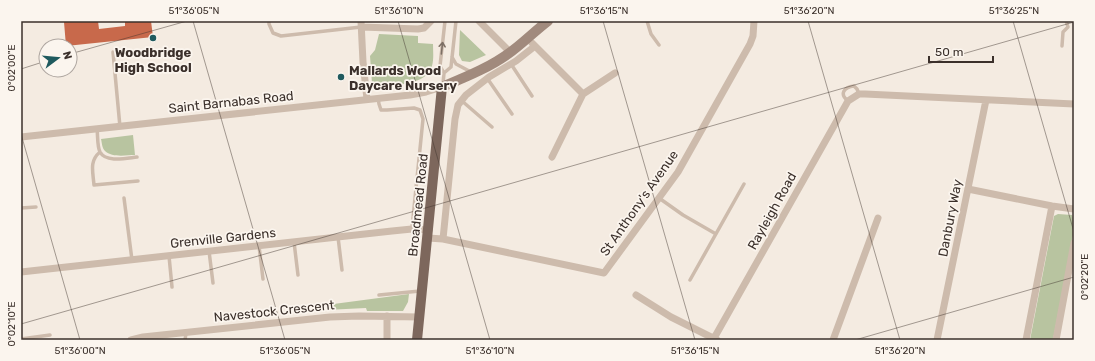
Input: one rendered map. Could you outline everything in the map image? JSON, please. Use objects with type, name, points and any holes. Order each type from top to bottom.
[{"type":"main road","name":"Broadmead Road","points":[[417,340],[442,87]]},
{"type":"street","points":[[367,99],[361,24],[418,30],[428,25],[431,21]]},
{"type":"street","points":[[479,21],[510,52]]},
{"type":"street","points":[[443,239],[455,119],[458,105],[466,94],[487,78],[511,64],[531,43],[548,21]]},
{"type":"street","name":"St Anthony's Avenue","points":[[428,234],[443,239],[604,273],[678,172],[750,44],[754,21]]},
{"type":"street","points":[[442,87],[473,74],[510,52],[531,43]]},
{"type":"street","points":[[531,43],[583,94]]},
{"type":"street","points":[[552,157],[583,94],[615,73]]},
{"type":"street","name":"Saint Barnabas Road","points":[[21,137],[378,98],[426,92],[442,87]]},
{"type":"street","points":[[848,101],[857,96],[1074,104]]},
{"type":"street","name":"Danbury Way","points":[[937,340],[986,100]]},
{"type":"street","name":"Rayleigh Road","points":[[715,339],[848,101]]},
{"type":"street","points":[[968,189],[1074,210]]},
{"type":"street","points":[[1026,340],[1052,206]]},
{"type":"street","points":[[833,340],[878,218]]},
{"type":"street","name":"Grenville Gardens","points":[[21,272],[412,229],[428,234]]},
{"type":"street","points":[[1056,340],[1074,242]]},
{"type":"street","points":[[636,295],[671,317],[715,339]]},
{"type":"street","name":"Navestock Crescent","points":[[134,339],[185,336],[330,316],[420,317]]},
{"type":"street","points":[[387,316],[387,340]]},
{"type":"lane","points":[[269,21],[273,33],[281,36],[361,24]]},
{"type":"lane","name":"Broadmead Road","points":[[442,87],[444,73],[440,66],[445,21]]},
{"type":"lane","name":"Broadmead Road","points":[[444,73],[451,67],[456,21]]},
{"type":"lane","points":[[647,21],[651,34],[659,45]]},
{"type":"lane","points":[[1062,46],[1063,32],[1068,27],[1066,21]]},
{"type":"lane","points":[[113,52],[120,127]]},
{"type":"lane","points":[[452,57],[459,66],[473,74]]},
{"type":"lane","points":[[511,64],[532,96]]},
{"type":"lane","points":[[487,78],[512,114]]},
{"type":"lane","points":[[848,101],[843,95],[846,88],[854,86],[857,89],[857,96]]},
{"type":"lane","name":"Broadmead Road","points":[[378,98],[378,104],[381,110],[414,108],[420,110],[423,119],[412,229]]},
{"type":"lane","points":[[462,100],[492,127]]},
{"type":"lane","points":[[97,129],[100,152],[107,158],[116,159],[137,157]]},
{"type":"lane","points":[[100,152],[93,161],[94,185],[138,181]]},
{"type":"lane","points":[[690,280],[744,184]]},
{"type":"lane","points":[[124,198],[132,260]]},
{"type":"lane","points":[[659,198],[683,215],[716,234]]},
{"type":"lane","points":[[21,208],[36,207]]},
{"type":"lane","points":[[338,237],[342,270]]},
{"type":"lane","points":[[294,242],[298,275]]},
{"type":"lane","points":[[259,246],[263,279]]},
{"type":"lane","points":[[209,251],[213,283]]},
{"type":"lane","points":[[169,256],[172,287]]},
{"type":"lane","points":[[379,296],[422,291]]},
{"type":"lane","points":[[21,339],[50,335]]},
{"type":"green space","points":[[460,30],[486,55],[470,62],[462,61],[459,55]]},
{"type":"green space","points":[[379,34],[418,36],[418,43],[433,44],[433,61],[429,72],[424,77],[409,83],[377,87],[372,83],[370,56],[375,50]]},
{"type":"green space","points":[[133,135],[135,155],[112,155],[103,148],[101,139]]},
{"type":"green space","points":[[1058,214],[1072,215],[1074,230],[1053,340],[1030,340],[1054,216]]},
{"type":"green space","points":[[409,294],[408,302],[403,311],[367,311],[366,308],[326,310],[326,305]]},
{"type":"building","points":[[98,21],[99,29],[125,26],[125,21],[151,21],[153,37],[78,45],[78,38],[65,38],[64,22]]},
{"type":"place","name":"Woodbridge High School","points":[[153,38]]},
{"type":"place","name":"Mallards Wood Daycare Nursery","points":[[341,77]]}]
